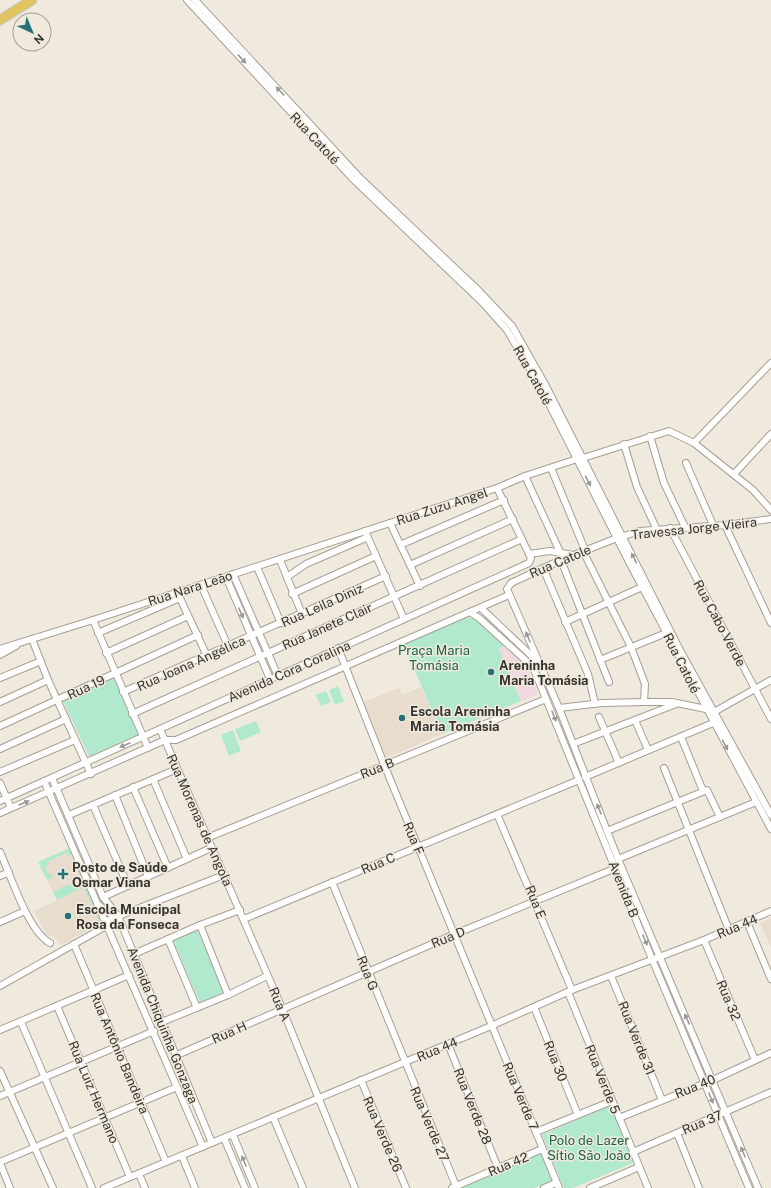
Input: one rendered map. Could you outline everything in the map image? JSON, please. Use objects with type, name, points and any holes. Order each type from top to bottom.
[{"type":"highway","points":[[0,20],[32,0]]},
{"type":"street","name":"Rua Catolé","points":[[187,0],[302,119]]},
{"type":"street","name":"Rua Catolé","points":[[194,0],[328,148],[352,179],[476,293],[512,337],[580,458],[681,652],[771,815]]},
{"type":"street","points":[[694,443],[771,363]]},
{"type":"street","points":[[497,488],[526,476],[580,458],[669,431],[694,443],[753,490],[771,508],[771,518]]},
{"type":"street","points":[[734,474],[771,434]]},
{"type":"street","points":[[650,436],[664,483],[685,527]]},
{"type":"street","points":[[624,444],[637,487],[657,530]]},
{"type":"street","points":[[686,463],[713,525]]},
{"type":"street","points":[[551,468],[584,551],[631,648],[645,684],[644,702]]},
{"type":"street","points":[[526,476],[560,552]]},
{"type":"street","name":"Rua Zuzu Angel","points":[[358,534],[366,534],[390,523],[497,488],[530,556]]},
{"type":"street","points":[[400,545],[504,500]]},
{"type":"street","name":"Travessa Jorge Vieira","points":[[620,537],[670,528],[725,525],[771,518]]},
{"type":"street","points":[[410,565],[513,519]]},
{"type":"street","points":[[390,523],[420,586]]},
{"type":"street","points":[[725,525],[771,623]]},
{"type":"street","name":"Rua Cabo Verde","points":[[670,528],[771,718]]},
{"type":"street","name":"Rua Nara Leão","points":[[98,633],[201,585],[358,534]]},
{"type":"street","points":[[287,577],[306,564],[366,534],[404,619]]},
{"type":"street","name":"Rua Catolé","points":[[620,537],[642,587],[771,829]]},
{"type":"street","name":"Rua Catole","points":[[508,592],[511,583],[560,560],[620,537]]},
{"type":"street","name":"Rua Janete Clair","points":[[132,714],[522,539]]},
{"type":"street","points":[[530,556],[560,552],[573,555]]},
{"type":"street","points":[[292,594],[376,556]]},
{"type":"street","name":"Avenida Cora Coralina","points":[[0,801],[338,648],[529,564],[530,556]]},
{"type":"street","points":[[280,560],[292,594],[302,614]]},
{"type":"street","points":[[560,560],[609,682]]},
{"type":"street","points":[[257,567],[281,623]]},
{"type":"street","points":[[543,568],[588,674],[595,704]]},
{"type":"street","points":[[233,574],[278,676]]},
{"type":"street","name":"Rua Leila Diniz","points":[[259,633],[386,576]]},
{"type":"street","points":[[226,577],[270,679]]},
{"type":"street","points":[[201,585],[228,646]]},
{"type":"street","points":[[565,622],[610,603],[642,587]]},
{"type":"street","name":"Avenida Cora Coralina","points":[[0,813],[165,740],[176,740],[481,608],[508,592]]},
{"type":"street","name":"Avenida B","points":[[508,592],[559,708],[573,744],[582,778],[652,959],[749,1188]]},
{"type":"street","points":[[179,596],[207,656]]},
{"type":"street","name":"Rua Nara Leão","points":[[0,649],[93,620],[179,596]]},
{"type":"street","name":"Avenida B","points":[[481,608],[539,662]]},
{"type":"street","name":"Avenida B","points":[[470,612],[479,618],[533,667],[582,778],[608,831],[618,859],[758,1188]]},
{"type":"street","points":[[106,654],[188,616]]},
{"type":"street","points":[[93,620],[106,654],[148,748]]},
{"type":"street","name":"Rua Joana Angélica","points":[[123,692],[259,633]]},
{"type":"street","points":[[600,660],[666,633]]},
{"type":"street","name":"Rua 19","points":[[0,726],[198,635]]},
{"type":"street","points":[[32,639],[48,680],[91,774]]},
{"type":"street","name":"Rua Nara Leão","points":[[0,655],[22,642]]},
{"type":"street","name":"Rua F","points":[[338,648],[384,765],[455,934],[491,1026]]},
{"type":"street","points":[[0,678],[40,661]]},
{"type":"street","points":[[0,702],[48,680]]},
{"type":"street","points":[[714,712],[754,688],[771,680]]},
{"type":"street","name":"Rua B","points":[[207,838],[546,699]]},
{"type":"street","points":[[559,708],[595,704],[644,702],[676,704],[706,709]]},
{"type":"street","points":[[573,744],[676,704]]},
{"type":"street","points":[[599,717],[619,763]]},
{"type":"street","points":[[0,749],[66,720]]},
{"type":"street","points":[[635,720],[648,750]]},
{"type":"street","name":"Rua C","points":[[244,919],[714,723]]},
{"type":"street","name":"Rua Morenas de Angola","points":[[160,729],[211,848],[240,910]]},
{"type":"street","points":[[681,737],[703,791]]},
{"type":"street","points":[[0,772],[75,740]]},
{"type":"street","points":[[664,768],[729,930]]},
{"type":"street","points":[[69,815],[177,769]]},
{"type":"street","points":[[741,774],[747,771]]},
{"type":"street","name":"Avenida Chiquinha Gonzaga","points":[[52,778],[103,897],[118,916],[212,1143]]},
{"type":"street","points":[[153,779],[187,859]]},
{"type":"street","points":[[44,782],[107,923],[203,1147]]},
{"type":"street","points":[[0,783],[11,808]]},
{"type":"street","points":[[134,787],[168,868]]},
{"type":"street","points":[[608,831],[678,801],[708,790],[720,817]]},
{"type":"street","points":[[115,795],[148,876]]},
{"type":"street","points":[[618,859],[756,802]]},
{"type":"street","points":[[93,805],[128,886]]},
{"type":"street","name":"Rua E","points":[[497,814],[535,901],[570,991]]},
{"type":"street","points":[[103,897],[211,848]]},
{"type":"street","points":[[0,852],[25,910],[41,937],[50,943]]},
{"type":"street","name":"Rua D","points":[[282,1008],[455,934],[616,868]]},
{"type":"street","points":[[0,876],[9,872]]},
{"type":"street","points":[[0,986],[74,944],[118,916],[224,875]]},
{"type":"street","name":"Rua G","points":[[332,882],[404,1062]]},
{"type":"street","points":[[98,904],[107,912],[118,916]]},
{"type":"street","points":[[0,922],[25,910]]},
{"type":"street","points":[[134,954],[200,925],[240,910]]},
{"type":"street","name":"Rua A","points":[[240,910],[282,1008],[354,1188]]},
{"type":"street","name":"Rua 44","points":[[104,1188],[534,1008],[570,991],[704,940],[771,912]]},
{"type":"street","points":[[746,922],[771,979]]},
{"type":"street","points":[[200,925],[228,995]]},
{"type":"street","points":[[168,939],[198,1008]]},
{"type":"street","name":"Rua 32","points":[[704,940],[755,1060]]},
{"type":"street","name":"Rua Antônio Bandeira","points":[[74,944],[166,1162]]},
{"type":"street","points":[[0,1030],[129,975]]},
{"type":"street","points":[[162,1022],[228,995],[267,976]]},
{"type":"street","name":"Rua Verde 31","points":[[611,976],[662,1100]]},
{"type":"street","name":"Rua Verde 5","points":[[570,991],[612,1101],[648,1188]]},
{"type":"street","name":"Rua Luiz Hermano","points":[[57,1006],[130,1177]]},
{"type":"street","name":"Rua H","points":[[175,1056],[282,1008]]},
{"type":"street","name":"Rua 30","points":[[534,1008],[578,1115]]},
{"type":"street","points":[[21,1022],[70,1132],[92,1188]]},
{"type":"street","name":"Rua Verde 7","points":[[491,1026],[557,1185]]},
{"type":"street","points":[[0,1096],[154,1031]]},
{"type":"street","points":[[686,1040],[694,1036]]},
{"type":"street","name":"Rua Verde 28","points":[[448,1044],[498,1168]]},
{"type":"street","name":"Rua 40","points":[[619,1118],[713,1080],[771,1053]]},
{"type":"street","name":"Rua Verde 27","points":[[404,1062],[454,1187]]},
{"type":"street","points":[[0,1070],[53,1188]]},
{"type":"street","name":"Rua Verde 26","points":[[361,1080],[406,1188]]},
{"type":"street","points":[[10,1188],[0,1163],[177,1087]]},
{"type":"street","name":"Rua 37","points":[[633,1152],[770,1094]]},
{"type":"street","points":[[536,1132],[612,1101]]},
{"type":"street","points":[[273,1117],[304,1188]]},
{"type":"street","points":[[677,1133],[699,1188]]},
{"type":"street","points":[[233,1135],[255,1188]]},
{"type":"street","points":[[224,1138],[245,1188]]},
{"type":"street","name":"Rua 42","points":[[454,1187],[542,1149]]},
{"type":"street","points":[[182,1156],[195,1188]]},
{"type":"street","points":[[590,1188],[639,1167]]},
{"type":"street","points":[[139,1174],[145,1188]]},
{"type":"street","points":[[605,1182],[608,1188]]},
{"type":"street","points":[[544,1188],[557,1185]]},
{"type":"shaded area","points":[[504,646],[524,664],[538,694],[521,701],[499,649]]},
{"type":"shaded area","name":"Escola Areninha Maria Tomásia","points":[[421,687],[442,734],[389,757],[385,756],[364,702],[399,688],[402,695]]},
{"type":"shaded area","name":"Escola Municipal Rosa da Fonseca","points":[[70,848],[102,922],[61,945],[54,936],[47,935],[34,911],[57,900],[38,862]]},
{"type":"shaded area","points":[[771,918],[771,948],[760,923]]},
{"type":"green space","name":"Praça Maria Tomásia","points":[[465,618],[475,618],[507,645],[499,649],[521,701],[442,734],[404,645]]},
{"type":"green space","points":[[114,675],[139,736],[91,757],[89,756],[62,699]]},
{"type":"green space","points":[[338,686],[344,701],[335,705],[329,690]]},
{"type":"green space","points":[[326,691],[331,702],[321,706],[316,695]]},
{"type":"green space","points":[[256,721],[261,732],[240,741],[235,729]]},
{"type":"green space","points":[[233,730],[241,751],[229,756],[221,735]]},
{"type":"green space","points":[[70,848],[72,853],[68,857],[66,853],[47,862],[48,865],[45,867],[48,874],[51,873],[53,877],[47,880],[38,862]]},
{"type":"green space","points":[[85,883],[102,922],[84,932],[82,928],[99,920],[84,887],[57,900],[53,892],[70,884],[72,887]]},
{"type":"green space","points":[[195,930],[198,932],[224,992],[200,1003],[173,940]]},
{"type":"green space","name":"Polo de Lazer Sítio São João","points":[[611,1105],[633,1163],[573,1188],[564,1188],[542,1135]]},
{"type":"green space","name":"Polo de Lazer Sítio São João","points":[[541,1153],[552,1181],[534,1188],[457,1188]]},
{"type":"place","name":"Areninha Maria Tomásia","points":[[491,672]]},
{"type":"place","name":"Escola Areninha Maria Tomásia","points":[[402,718]]},
{"type":"place","name":"Posto de Saúde Osmar Viana","points":[[63,874]]},
{"type":"place","name":"Escola Municipal Rosa da Fonseca","points":[[68,916]]}]
